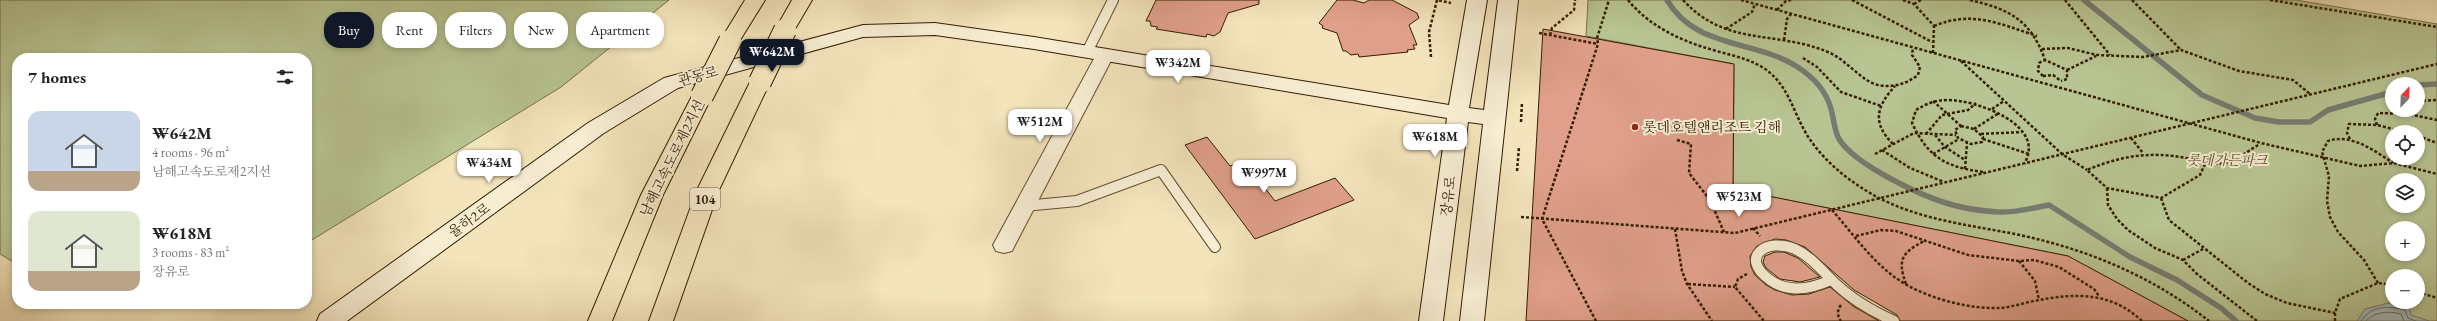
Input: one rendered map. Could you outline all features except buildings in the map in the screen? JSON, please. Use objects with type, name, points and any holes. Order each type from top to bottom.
[{"type":"highway","name":"남해고속도로제2지선","points":[[600,321],[652,195],[730,41],[755,0]]},
{"type":"highway","name":"104","points":[[661,321],[708,190],[785,30],[802,0]]},
{"type":"street","name":"장유로","points":[[1431,321],[1458,113],[1477,0]]},
{"type":"street","points":[[1472,321],[1493,119],[1508,0]]},
{"type":"street","name":"관동로","points":[[671,83],[863,31],[935,29],[1096,53],[1493,119]]},
{"type":"street","points":[[1004,245],[1096,53]]},
{"type":"street","name":"율하2로","points":[[329,321],[596,128],[671,83]]},
{"type":"lane","points":[[1096,53],[1113,0]]},
{"type":"lane","points":[[1024,206],[1077,201],[1161,170],[1215,247]]},
{"type":"lane","points":[[1831,280],[1809,289],[1796,290],[1773,283],[1760,271],[1757,261],[1760,249],[1769,245],[1782,244],[1801,250],[1820,266],[1831,280],[1846,292],[1894,321]]},
{"type":"path","points":[[1432,57],[1429,32],[1437,0],[1451,3]]},
{"type":"path","points":[[1550,35],[1552,28],[1574,10],[1575,0]]},
{"type":"path","points":[[1596,321],[1542,219],[1598,44],[1597,38],[1609,0]]},
{"type":"path","points":[[1628,0],[1650,21],[1665,30],[1697,45],[1752,62],[1773,75],[1789,92],[1798,120],[1821,153],[1837,169],[1879,198],[1901,209],[1947,223],[2021,235],[2086,253],[2145,279],[2209,321]]},
{"type":"path","points":[[1683,0],[1697,16],[1726,29],[1755,37],[1784,40],[1835,55],[1847,62],[1859,76],[1877,84],[1896,86],[1907,84],[1918,75],[1920,67],[1912,54],[1913,48]]},
{"type":"path","points":[[1741,0],[2260,144],[2360,166],[2385,164]]},
{"type":"path","points":[[1777,10],[1786,1],[1792,0]]},
{"type":"path","points":[[1852,0],[1861,1],[1932,42]]},
{"type":"path","points":[[1903,0],[1914,4],[1934,26],[1932,42],[1933,53]]},
{"type":"path","points":[[1914,4],[1921,0]]},
{"type":"path","points":[[1970,0],[1985,3],[2020,18],[2037,36],[2045,60]]},
{"type":"path","points":[[2064,0],[2111,55]]},
{"type":"path","points":[[2132,0],[2181,50],[2239,71],[2293,80],[2310,95]]},
{"type":"path","points":[[2270,0],[2437,27]]},
{"type":"path","points":[[1726,29],[1752,12],[1755,4]]},
{"type":"path","points":[[1784,40],[1787,20],[1791,14]]},
{"type":"path","points":[[1934,26],[1950,19],[1976,17],[1993,20],[2037,36]]},
{"type":"path","points":[[1539,33],[1598,44]]},
{"type":"path","points":[[2042,49],[2068,48],[2097,55],[2143,57],[2181,50]]},
{"type":"path","points":[[2061,81],[2067,79],[2067,70],[2071,66],[2087,64],[2097,55]]},
{"type":"path","points":[[1803,58],[1817,67],[1841,92],[1881,106]]},
{"type":"path","points":[[2045,60],[2067,70]]},
{"type":"path","points":[[2043,76],[2038,71],[2039,63],[2045,60]]},
{"type":"path","points":[[1961,61],[2062,154],[2087,170],[2107,188],[2161,198],[2200,175],[2205,164]]},
{"type":"path","points":[[1521,217],[1735,233],[2437,64]]},
{"type":"path","points":[[2043,76],[2053,75],[2061,81]]},
{"type":"path","points":[[2041,83],[2043,76]]},
{"type":"path","points":[[2059,88],[2061,81]]},
{"type":"path","points":[[1893,144],[1880,128],[1878,114],[1888,92],[1896,86]]},
{"type":"path","points":[[1985,173],[1965,169],[1933,154],[1922,145],[1914,133],[1911,122],[1914,112],[1922,104],[1933,101],[1953,99],[1976,103],[1992,109],[2022,132],[2029,145],[2029,154],[2024,164]]},
{"type":"path","points":[[2425,101],[2437,100]]},
{"type":"path","points":[[1933,101],[1961,126],[1974,129],[1981,134],[1983,140]]},
{"type":"path","points":[[1992,109],[2004,101]]},
{"type":"path","points":[[1521,122],[1522,102]]},
{"type":"path","points":[[1926,134],[1937,118],[1974,107],[1976,103]]},
{"type":"path","points":[[1974,129],[1998,113]]},
{"type":"path","points":[[2377,125],[2375,119],[2378,114],[2385,113]]},
{"type":"path","points":[[2425,117],[2437,120]]},
{"type":"path","points":[[2350,139],[2346,133],[2349,124],[2377,125],[2385,127]]},
{"type":"path","points":[[1956,135],[1955,130],[1961,126]]},
{"type":"path","points":[[1981,134],[2022,132]]},
{"type":"path","points":[[1875,154],[1914,133],[1956,135],[1967,143],[1979,144],[1983,140]]},
{"type":"path","points":[[1935,134],[1945,147],[1965,160]]},
{"type":"path","points":[[2131,138],[2143,153]]},
{"type":"path","points":[[1933,154],[1960,139]]},
{"type":"path","points":[[2378,283],[2362,258],[2343,239],[2331,221],[2327,207],[2329,179],[2322,158],[2323,147],[2327,142],[2336,139],[2350,139],[2366,146],[2385,158]]},
{"type":"path","points":[[2425,139],[2437,143]]},
{"type":"path","points":[[1678,140],[1691,144],[1689,173],[1707,193],[1716,208],[1724,232]]},
{"type":"path","points":[[1983,140],[2029,154]]},
{"type":"path","points":[[1965,169],[1967,143]]},
{"type":"path","points":[[2087,170],[2109,160],[2143,153],[2196,160],[2205,164],[2226,163],[2260,144]]},
{"type":"path","points":[[1517,170],[1519,147]]},
{"type":"path","points":[[1882,150],[1910,168],[1944,183]]},
{"type":"path","points":[[2402,165],[2437,174]]},
{"type":"path","points":[[2107,188],[2108,205],[2117,219],[2128,230],[2154,248],[2183,260],[2197,274],[2257,321]]},
{"type":"path","points":[[2161,198],[2169,220],[2203,249],[2265,294],[2287,302],[2335,313]]},
{"type":"path","points":[[1832,210],[1887,271],[1906,284],[1929,295],[1965,305],[1998,308],[2019,306],[2039,300],[2099,296],[2116,303],[2142,321]]},
{"type":"path","points":[[1675,229],[1682,271],[1687,284],[1712,321]]},
{"type":"path","points":[[1856,236],[1881,230],[1896,231],[1968,255],[2019,261],[2034,260],[2059,267],[2094,289],[2099,296]]},
{"type":"path","points":[[1906,284],[1901,272],[1900,262],[1904,252],[1925,241]]},
{"type":"path","points":[[2183,260],[2203,249]]},
{"type":"path","points":[[2019,261],[2035,281],[2039,300]]},
{"type":"path","points":[[1735,287],[1738,279],[1750,272],[1760,271]]},
{"type":"path","points":[[2335,321],[2335,313],[2340,299],[2378,283],[2385,284]]},
{"type":"path","points":[[1687,284],[1735,287],[1764,321]]},
{"type":"path","points":[[2425,294],[2437,298]]},
{"type":"green space","points":[[0,0],[669,0],[654,12],[576,12],[576,48],[609,48],[561,87],[312,240],[312,53],[12,53],[12,261],[0,254]]},
{"type":"green space","name":"롯데가든파크","points":[[1588,0],[2296,0],[2437,24],[2437,321],[2188,321],[2068,256],[1733,189],[1734,64],[1586,36]]},
{"type":"water","points":[[2385,304],[2385,309],[2410,309],[2411,315],[2429,321],[2357,321],[2365,309]]},
{"type":"waterway","points":[[1667,0],[1679,16],[1693,27],[1726,41],[1779,57],[1808,74],[1818,84],[1829,102],[1839,139],[1847,149],[1859,159],[1891,179],[1940,201],[1969,209],[2004,212],[2049,205],[2130,257],[2177,280],[2221,308],[2236,321]]},
{"type":"waterway","points":[[2084,0],[2202,95],[2255,118],[2279,122],[2310,122],[2328,110],[2385,94]]},
{"type":"waterway","points":[[2425,85],[2437,84]]},
{"type":"place","name":"롯데호텔앤리조트 김해","points":[[1635,127]]}]
